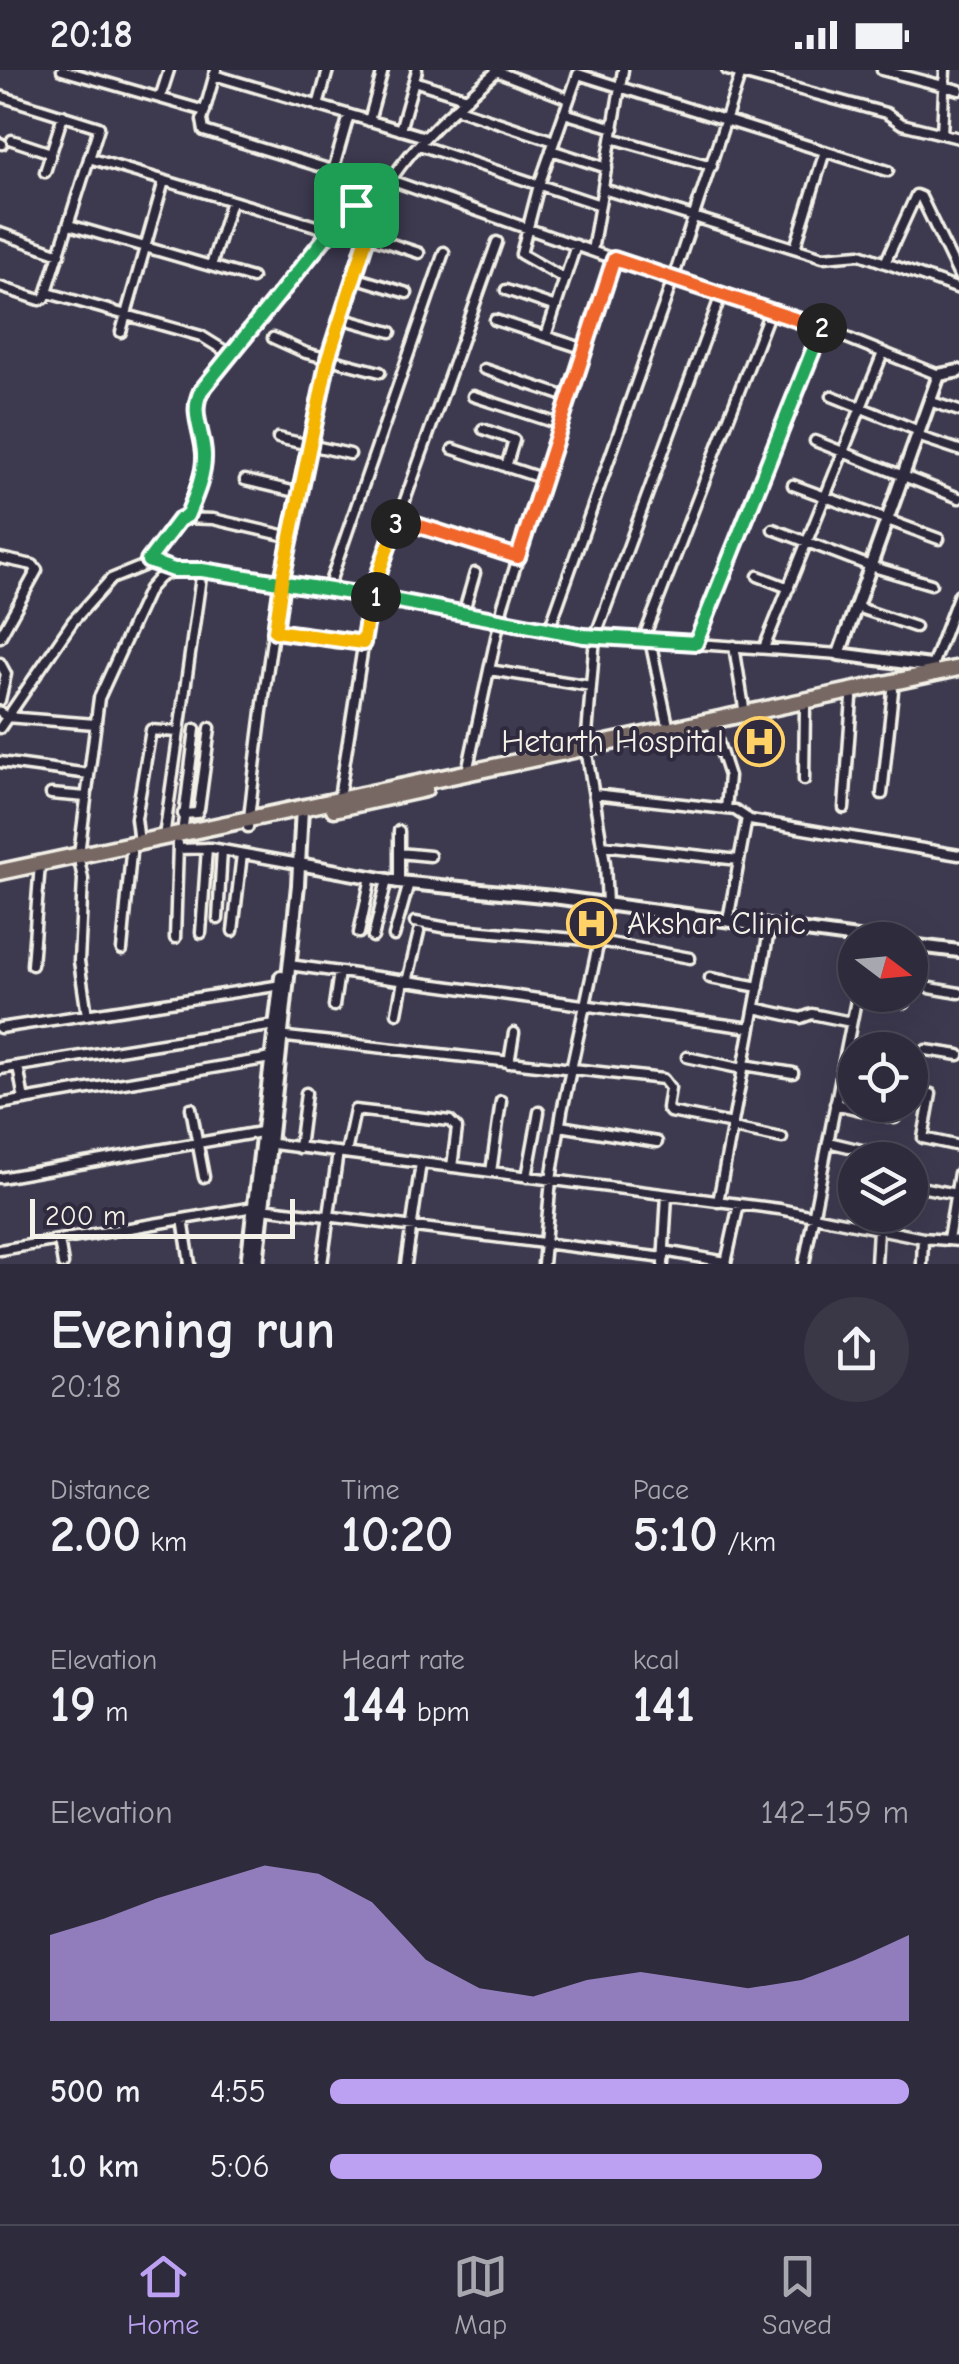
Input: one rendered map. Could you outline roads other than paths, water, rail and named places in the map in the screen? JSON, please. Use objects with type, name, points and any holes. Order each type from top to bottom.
[{"type":"highway","points":[[0,881],[80,859],[712,724],[932,670],[959,668]]},
{"type":"highway","points":[[301,812],[339,798],[587,751],[668,730],[805,708],[959,676]]},
{"type":"highway","points":[[0,872],[40,868]]},
{"type":"street","points":[[62,70],[204,111]]},
{"type":"street","points":[[160,98],[168,70]]},
{"type":"street","points":[[318,106],[328,70]]},
{"type":"street","points":[[368,121],[383,70]]},
{"type":"street","points":[[400,130],[417,70]]},
{"type":"street","points":[[592,251],[623,70]]},
{"type":"street","points":[[727,70],[959,138]]},
{"type":"street","points":[[882,70],[959,90]]},
{"type":"street","points":[[942,134],[944,70]]},
{"type":"street","points":[[248,824],[290,537],[328,359],[376,209],[388,184],[422,141],[497,71],[569,99]]},
{"type":"street","points":[[565,279],[521,255],[539,185],[578,72],[888,171]]},
{"type":"street","points":[[549,630],[674,279],[742,72]]},
{"type":"street","points":[[600,205],[400,130],[215,73],[204,111],[202,127],[208,132],[527,228],[822,328],[939,375],[959,371]]},
{"type":"street","points":[[414,81],[467,98]]},
{"type":"street","points":[[0,96],[98,126],[45,298],[40,300],[0,287]]},
{"type":"street","points":[[455,108],[606,168]]},
{"type":"street","points":[[564,112],[712,166]]},
{"type":"street","points":[[45,172],[62,114]]},
{"type":"street","points":[[333,171],[349,115]]},
{"type":"street","points":[[5,143],[51,153]]},
{"type":"street","points":[[796,248],[825,152]]},
{"type":"street","points":[[89,158],[333,228]]},
{"type":"street","points":[[120,332],[164,181]]},
{"type":"street","points":[[603,189],[828,258],[860,254],[959,289]]},
{"type":"street","points":[[885,262],[914,196],[918,196],[959,276]]},
{"type":"street","points":[[210,266],[231,201]]},
{"type":"street","points":[[187,516],[204,461],[196,402],[333,228],[356,205],[376,209]]},
{"type":"street","points":[[69,225],[252,278]]},
{"type":"street","points":[[0,233],[60,254]]},
{"type":"street","points":[[366,236],[419,252]]},
{"type":"street","points":[[339,798],[371,596],[497,242]]},
{"type":"street","points":[[546,336],[576,246]]},
{"type":"street","points":[[328,588],[444,252]]},
{"type":"street","points":[[467,772],[499,622],[614,259]]},
{"type":"street","points":[[354,277],[408,292]]},
{"type":"street","points":[[506,290],[556,307]]},
{"type":"street","points":[[48,293],[201,336],[230,354]]},
{"type":"street","points":[[543,1264],[550,1180],[606,904],[602,845],[587,751],[596,637],[721,295]]},
{"type":"street","points":[[668,730],[646,640],[770,311]]},
{"type":"street","points":[[340,318],[391,332]]},
{"type":"street","points":[[495,320],[586,349]]},
{"type":"street","points":[[696,643],[822,328]]},
{"type":"street","points":[[273,338],[328,359],[380,372]]},
{"type":"street","points":[[764,648],[884,353]]},
{"type":"street","points":[[484,368],[570,398]]},
{"type":"street","points":[[839,654],[939,375]]},
{"type":"street","points":[[473,396],[562,425]]},
{"type":"street","points":[[832,396],[959,450]]},
{"type":"street","points":[[930,401],[959,411]]},
{"type":"street","points":[[483,429],[514,440],[506,467]]},
{"type":"street","points":[[278,438],[350,454]]},
{"type":"street","points":[[816,442],[959,498]]},
{"type":"street","points":[[454,449],[544,479]]},
{"type":"street","points":[[245,480],[300,493]]},
{"type":"street","points":[[793,485],[939,539]]},
{"type":"street","points":[[0,728],[3,715],[73,621],[106,583],[148,561],[179,520],[187,516],[212,518],[290,537]]},
{"type":"street","points":[[398,519],[518,557]]},
{"type":"street","points":[[773,529],[870,566],[931,584]]},
{"type":"street","points":[[0,558],[33,565],[37,570],[0,637]]},
{"type":"street","points":[[148,561],[174,570],[202,570],[328,588],[596,637],[839,654],[932,670],[959,594]]},
{"type":"street","points":[[87,1015],[79,960],[84,879],[80,859],[100,698],[149,590],[159,578],[174,570]]},
{"type":"street","points":[[176,938],[178,732],[202,570]]},
{"type":"street","points":[[463,614],[476,573]]},
{"type":"street","points":[[758,576],[789,588]]},
{"type":"street","points":[[856,607],[915,627]]},
{"type":"street","points":[[275,631],[363,643]]},
{"type":"street","points":[[734,646],[745,714]]},
{"type":"street","points":[[0,662],[6,674],[0,700]]},
{"type":"street","points":[[488,670],[591,686]]},
{"type":"street","points":[[882,794],[893,691]]},
{"type":"street","points":[[844,808],[852,699]]},
{"type":"street","points":[[804,780],[805,708]]},
{"type":"street","points":[[3,715],[95,724]]},
{"type":"street","points":[[712,724],[730,784],[726,810]]},
{"type":"street","points":[[184,814],[199,809],[210,728]]},
{"type":"street","points":[[176,839],[184,814],[195,729]]},
{"type":"street","points":[[122,950],[136,818],[151,730],[178,732]]},
{"type":"street","points":[[0,762],[89,774]]},
{"type":"street","points":[[51,794],[86,798]]},
{"type":"street","points":[[594,794],[726,810],[746,818],[959,854]]},
{"type":"street","points":[[283,985],[289,965],[301,812]]},
{"type":"street","points":[[728,920],[746,818]]},
{"type":"street","points":[[394,936],[399,831]]},
{"type":"street","points":[[176,839],[298,868],[838,936]]},
{"type":"street","points":[[602,845],[739,860]]},
{"type":"street","points":[[200,933],[207,848]]},
{"type":"street","points":[[218,919],[222,850]]},
{"type":"street","points":[[399,852],[430,856]]},
{"type":"street","points":[[234,932],[242,854]]},
{"type":"street","points":[[32,965],[40,868]]},
{"type":"street","points":[[247,1264],[258,1207],[292,889],[298,868]]},
{"type":"street","points":[[359,932],[371,877]]},
{"type":"street","points":[[374,936],[398,882]]},
{"type":"street","points":[[415,922],[599,941],[690,958]]},
{"type":"street","points":[[718,1202],[770,926]]},
{"type":"street","points":[[397,1013],[419,932]]},
{"type":"street","points":[[928,947],[959,951]]},
{"type":"street","points":[[289,965],[751,1028]]},
{"type":"street","points":[[334,1006],[339,972]]},
{"type":"street","points":[[710,978],[758,986]]},
{"type":"street","points":[[0,1028],[283,985]]},
{"type":"street","points":[[930,988],[959,993]]},
{"type":"street","points":[[754,1008],[801,1018],[812,1014],[852,1022]]},
{"type":"street","points":[[851,1032],[855,1012]]},
{"type":"street","points":[[267,1137],[270,1058],[277,1032]]},
{"type":"street","points":[[0,1069],[277,1032],[663,1079],[670,1088],[670,1112],[782,1138]]},
{"type":"street","points":[[509,1063],[514,1033]]},
{"type":"street","points":[[928,1050],[959,1056]]},
{"type":"street","points":[[688,1057],[793,1073]]},
{"type":"street","points":[[0,1104],[270,1058]]},
{"type":"street","points":[[18,1066],[24,1100]]},
{"type":"street","points":[[299,1148],[306,1093]]},
{"type":"street","points":[[804,1264],[838,1094]]},
{"type":"street","points":[[930,1094],[924,1138],[959,1146]]},
{"type":"street","points":[[491,1172],[501,1101]]},
{"type":"street","points":[[191,1108],[204,1177]]},
{"type":"street","points":[[322,1264],[353,1112],[358,1109],[454,1122],[457,1128],[452,1167]]},
{"type":"street","points":[[527,1177],[539,1112]]},
{"type":"street","points":[[560,1126],[657,1142]]},
{"type":"street","points":[[0,1178],[197,1144],[267,1137],[299,1148],[739,1204],[838,1221]]},
{"type":"street","points":[[828,1142],[838,1144]]},
{"type":"street","points":[[406,1264],[421,1163]]},
{"type":"street","points":[[948,1240],[959,1173]]},
{"type":"street","points":[[928,1189],[956,1194]]},
{"type":"street","points":[[664,1258],[666,1195]]},
{"type":"street","points":[[0,1250],[258,1207],[545,1245],[726,1263],[739,1204]]},
{"type":"street","points":[[257,1264],[258,1207]]},
{"type":"street","points":[[182,1219],[190,1264]]},
{"type":"street","points":[[876,1264],[878,1232]]},
{"type":"street","points":[[893,1232],[959,1241]]},
{"type":"street","points":[[922,1264],[923,1238]]},
{"type":"street","points":[[59,1240],[63,1264]]},
{"type":"place","name":"Hetarth Hospital","points":[[759,741]]},
{"type":"place","name":"Akshar Clinic","points":[[592,923]]}]
